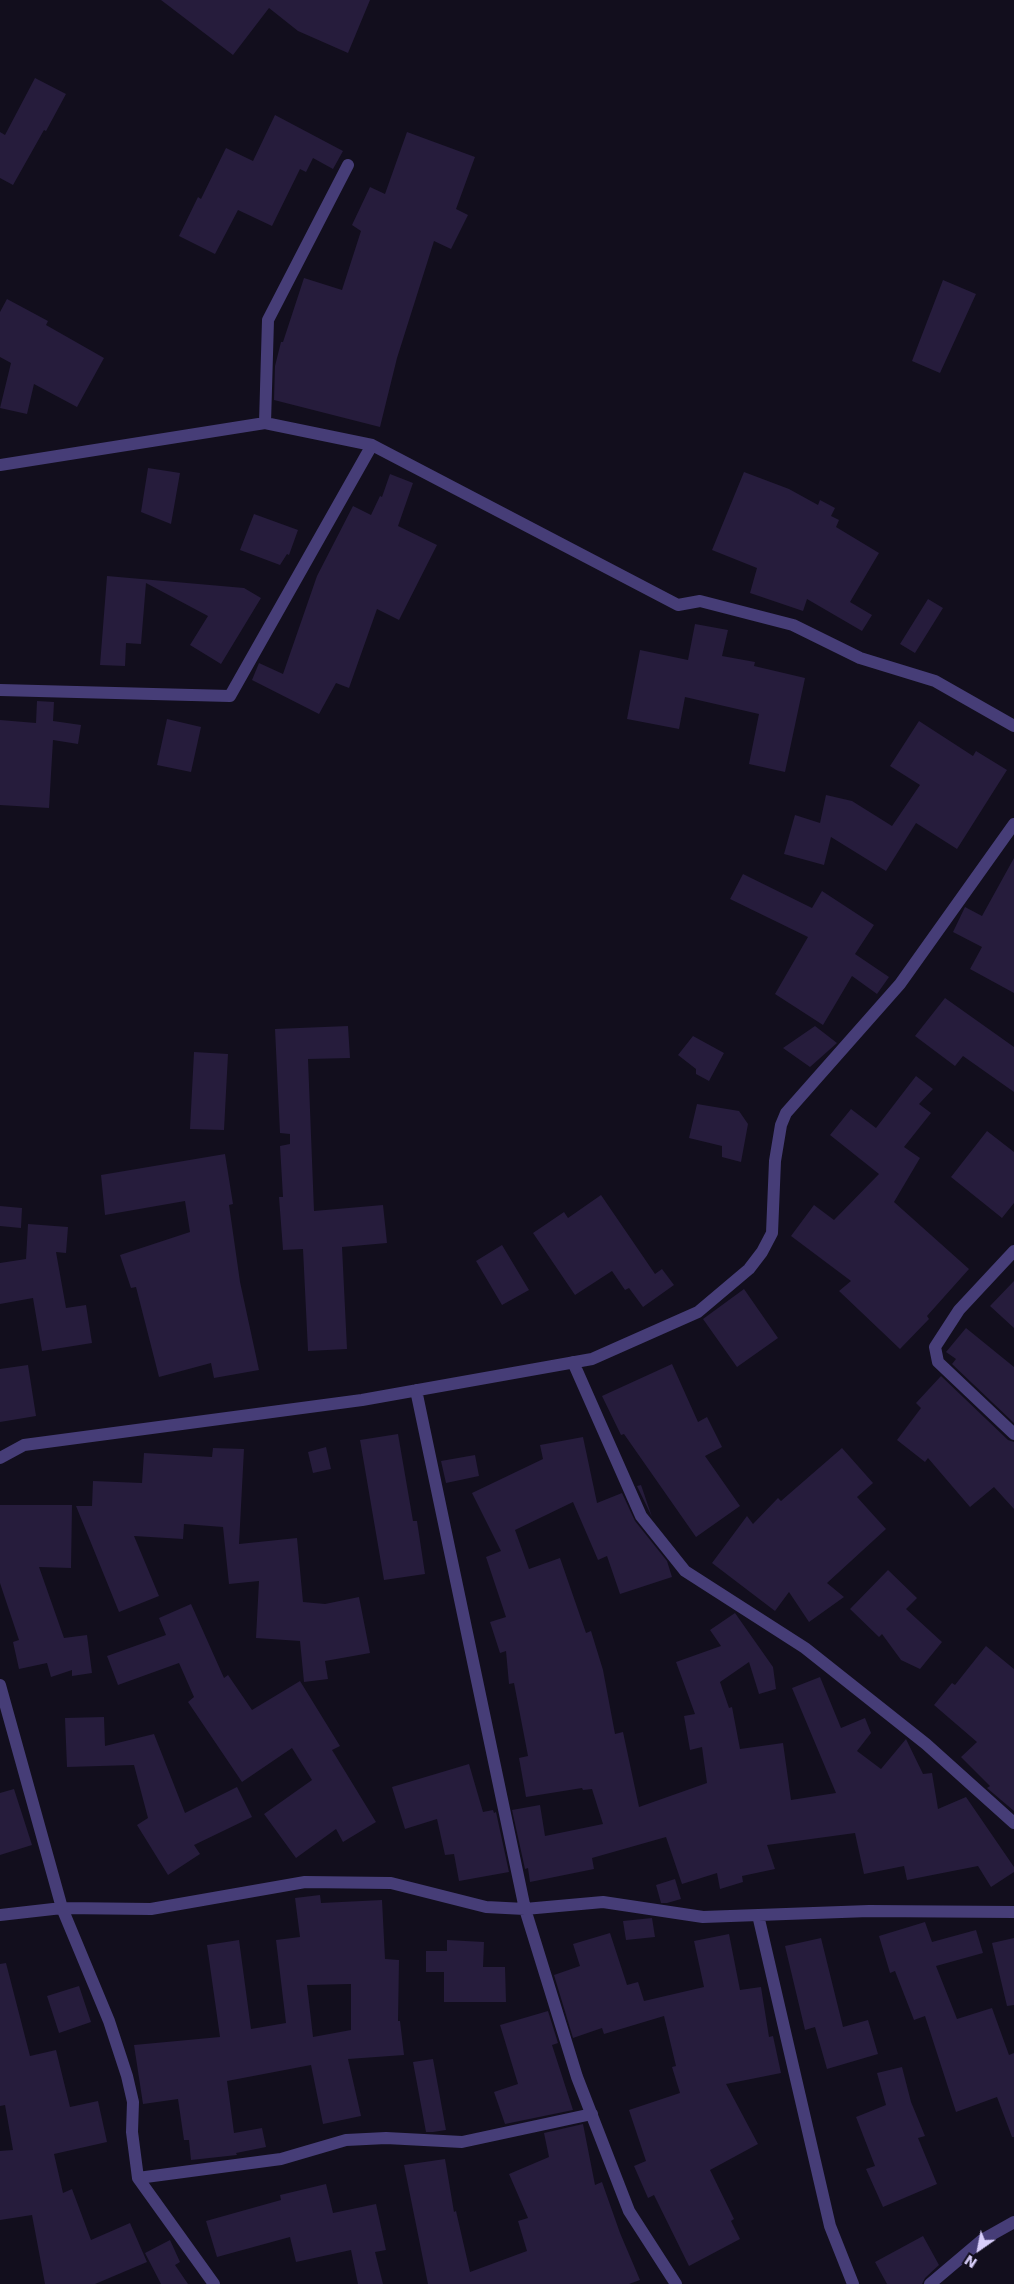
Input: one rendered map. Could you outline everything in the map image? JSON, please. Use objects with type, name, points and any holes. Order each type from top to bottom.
[{"type":"street","points":[[265,423],[268,320],[348,165]]},
{"type":"street","points":[[0,465],[265,423],[372,445],[678,606],[700,601],[793,625],[860,658],[935,681],[1014,726]]},
{"type":"street","points":[[0,690],[230,696],[372,445]]},
{"type":"street","points":[[0,1458],[24,1445],[362,1400],[592,1359],[698,1312],[749,1269],[762,1252],[772,1233],[775,1161],[781,1125],[786,1113],[900,984],[1014,824]]},
{"type":"street","points":[[1014,1251],[959,1310],[935,1347],[935,1355],[938,1362],[1014,1434]]},
{"type":"street","points":[[573,1362],[641,1516],[685,1571],[806,1648],[926,1744],[1014,1823]]},
{"type":"street","points":[[416,1390],[525,1909],[577,2077],[629,2211],[676,2284]]},
{"type":"street","points":[[0,1685],[62,1908],[109,2022],[127,2076],[133,2102],[132,2132],[138,2178],[214,2284]]},
{"type":"street","points":[[0,1915],[62,1908],[151,1909],[314,1882],[391,1883],[486,1907],[525,1909],[603,1902],[703,1917],[869,1911],[1014,1912]]},
{"type":"street","points":[[758,1916],[830,2226],[853,2284]]},
{"type":"street","points":[[138,2178],[281,2159],[346,2140],[386,2138],[462,2142],[592,2114]]},
{"type":"street","points":[[930,2284],[982,2240],[1014,2222]]},
{"type":"building","points":[[161,0],[370,0],[348,53],[298,31],[269,8],[233,55]]},
{"type":"building","points":[[35,78],[66,94],[13,185],[0,178],[0,132],[5,135]]},
{"type":"building","points":[[275,115],[343,151],[333,169],[313,158],[306,172],[300,169],[272,226],[238,210],[215,254],[179,236],[198,197],[201,199],[226,148],[253,161]]},
{"type":"building","points":[[407,132],[475,157],[456,209],[468,215],[451,249],[434,241],[397,358],[380,427],[274,400],[275,366],[281,342],[283,342],[304,278],[342,290],[361,231],[352,225],[370,187],[385,194]]},
{"type":"building","points":[[943,280],[976,294],[940,373],[912,361]]},
{"type":"building","points":[[7,299],[48,321],[46,325],[104,358],[77,407],[34,384],[27,414],[0,408],[11,363],[0,357],[0,312]]},
{"type":"building","points":[[148,468],[180,473],[171,524],[141,512]]},
{"type":"building","points":[[744,472],[789,489],[818,505],[820,500],[835,508],[831,516],[839,520],[836,527],[879,553],[850,602],[872,615],[862,631],[807,599],[803,611],[750,593],[757,568],[712,550]]},
{"type":"building","points":[[390,474],[413,483],[398,526],[437,545],[399,620],[377,609],[349,688],[336,683],[319,714],[252,680],[259,663],[283,674],[317,576],[353,506],[371,515],[380,496],[382,497]]},
{"type":"building","points":[[254,514],[298,530],[289,555],[287,554],[280,565],[240,550]]},
{"type":"building","points":[[107,576],[244,588],[261,598],[221,664],[190,645],[208,616],[146,583],[141,644],[126,643],[125,666],[100,665]]},
{"type":"building","points":[[928,599],[943,608],[915,653],[900,644]]},
{"type":"building","points":[[695,624],[728,630],[722,656],[755,662],[754,666],[805,678],[785,772],[749,764],[759,714],[685,697],[679,729],[627,719],[640,650],[688,660]]},
{"type":"building","points":[[37,701],[54,702],[53,721],[81,725],[78,744],[53,740],[49,808],[0,805],[0,720],[36,723]]},
{"type":"building","points":[[167,719],[201,727],[191,772],[157,765]]},
{"type":"building","points":[[919,721],[973,756],[976,751],[1007,770],[957,849],[916,823],[886,871],[831,837],[824,865],[784,854],[795,815],[820,823],[826,795],[852,801],[892,826],[920,785],[890,766]]},
{"type":"building","points":[[1014,858],[1014,993],[970,969],[982,947],[953,932],[965,907],[982,916]]},
{"type":"building","points":[[743,874],[812,908],[822,891],[874,925],[855,954],[889,977],[877,994],[852,976],[823,1025],[775,994],[808,937],[730,899]]},
{"type":"building","points":[[945,998],[1014,1047],[1014,1092],[963,1056],[955,1066],[915,1036]]},
{"type":"building","points":[[348,1026],[350,1058],[308,1059],[314,1211],[383,1205],[387,1243],[342,1247],[347,1349],[308,1351],[303,1249],[283,1250],[279,1197],[283,1197],[280,1146],[290,1144],[290,1134],[280,1133],[275,1029]]},
{"type":"building","points":[[815,1026],[837,1043],[810,1067],[783,1048]]},
{"type":"building","points":[[693,1036],[724,1053],[709,1081],[696,1074],[696,1069],[678,1055]]},
{"type":"building","points":[[194,1052],[228,1054],[224,1130],[190,1129]]},
{"type":"building","points":[[916,1076],[933,1089],[919,1104],[931,1113],[904,1147],[920,1158],[894,1202],[969,1269],[927,1316],[929,1319],[900,1349],[839,1291],[851,1281],[791,1236],[814,1205],[834,1220],[879,1174],[830,1135],[851,1109],[876,1128]]},
{"type":"building","points":[[697,1104],[739,1111],[748,1124],[741,1162],[722,1157],[722,1146],[689,1138]]},
{"type":"building","points":[[987,1131],[1014,1152],[1014,1203],[1002,1218],[951,1177]]},
{"type":"building","points":[[225,1154],[233,1204],[229,1205],[240,1282],[259,1370],[214,1378],[211,1363],[159,1377],[136,1287],[131,1288],[120,1255],[190,1232],[185,1201],[105,1215],[101,1175]]},
{"type":"building","points":[[601,1195],[655,1274],[662,1269],[674,1285],[643,1307],[629,1288],[625,1290],[612,1271],[575,1295],[533,1233],[564,1212],[568,1218]]},
{"type":"building","points":[[0,1206],[22,1208],[21,1228],[0,1226]]},
{"type":"building","points":[[28,1224],[68,1227],[66,1253],[56,1252],[66,1308],[86,1305],[92,1343],[42,1351],[33,1298],[0,1304],[0,1263],[26,1259]]},
{"type":"building","points":[[502,1245],[529,1290],[502,1305],[476,1261]]},
{"type":"building","points":[[1014,1281],[1014,1328],[990,1306]]},
{"type":"building","points":[[744,1289],[778,1338],[737,1367],[703,1319]]},
{"type":"building","points":[[966,1328],[1014,1367],[1014,1423],[952,1364],[956,1359],[946,1352]]},
{"type":"building","points":[[672,1364],[698,1422],[707,1417],[722,1447],[705,1456],[740,1506],[696,1537],[624,1434],[621,1435],[602,1396]]},
{"type":"building","points":[[28,1365],[36,1416],[0,1422],[0,1369]]},
{"type":"building","points":[[941,1376],[1008,1440],[1014,1442],[1014,1509],[994,1487],[970,1507],[928,1458],[925,1462],[897,1440],[921,1408],[916,1403]]},
{"type":"building","points":[[398,1434],[413,1521],[417,1521],[425,1574],[384,1580],[360,1440]]},
{"type":"building","points":[[583,1437],[597,1503],[622,1493],[635,1521],[667,1561],[672,1577],[620,1594],[607,1556],[598,1560],[573,1502],[515,1530],[529,1569],[560,1558],[586,1633],[591,1631],[603,1670],[615,1734],[623,1732],[639,1807],[707,1783],[702,1747],[690,1750],[684,1716],[695,1714],[676,1662],[721,1646],[710,1630],[735,1613],[773,1667],[776,1689],[759,1694],[749,1662],[720,1682],[729,1708],[732,1707],[740,1749],[783,1743],[791,1800],[836,1793],[792,1688],[820,1677],[841,1728],[865,1718],[871,1733],[857,1751],[881,1769],[906,1739],[923,1774],[932,1773],[938,1809],[966,1797],[1014,1867],[1014,1872],[991,1887],[978,1866],[907,1880],[904,1866],[864,1874],[855,1833],[767,1845],[775,1869],[742,1876],[743,1882],[720,1889],[717,1873],[682,1884],[666,1837],[592,1858],[594,1869],[530,1882],[528,1868],[525,1869],[512,1810],[540,1805],[545,1836],[603,1824],[592,1789],[583,1790],[582,1788],[526,1797],[519,1758],[528,1756],[514,1683],[509,1684],[506,1651],[500,1653],[490,1622],[506,1617],[486,1557],[501,1551],[472,1493],[543,1459],[540,1445]]},
{"type":"building","points":[[326,1447],[331,1469],[313,1473],[308,1452]]},
{"type":"building","points":[[213,1448],[244,1449],[239,1544],[297,1538],[303,1602],[325,1604],[359,1597],[370,1653],[325,1661],[328,1679],[304,1682],[300,1641],[256,1638],[259,1581],[229,1584],[223,1527],[184,1524],[183,1539],[134,1536],[159,1596],[119,1612],[76,1506],[92,1506],[93,1481],[142,1483],[144,1453],[212,1457]]},
{"type":"building","points":[[842,1448],[873,1483],[857,1497],[886,1529],[827,1583],[844,1597],[809,1622],[789,1592],[775,1611],[712,1563],[747,1516],[753,1524],[778,1498],[781,1501]]},
{"type":"building","points":[[475,1455],[479,1476],[446,1483],[441,1461]]},
{"type":"building","points":[[641,1485],[652,1517],[637,1486]]},
{"type":"building","points":[[0,1505],[72,1505],[71,1568],[39,1567],[64,1638],[87,1635],[92,1673],[72,1676],[72,1670],[51,1677],[47,1663],[19,1669],[13,1642],[19,1640],[0,1583]]},
{"type":"building","points":[[888,1570],[917,1598],[906,1609],[942,1642],[920,1669],[901,1660],[882,1634],[879,1637],[850,1609]]},
{"type":"building","points":[[191,1604],[224,1678],[228,1675],[252,1710],[300,1681],[340,1746],[332,1750],[376,1822],[343,1842],[336,1829],[296,1858],[264,1814],[312,1780],[292,1748],[242,1782],[188,1702],[194,1697],[179,1663],[118,1685],[107,1656],[166,1635],[159,1618]]},
{"type":"building","points":[[986,1646],[1014,1669],[1014,1811],[987,1788],[990,1786],[961,1757],[977,1742],[934,1705],[952,1683],[955,1685]]},
{"type":"building","points":[[104,1717],[105,1746],[154,1734],[185,1813],[237,1787],[252,1817],[194,1845],[200,1854],[168,1875],[137,1825],[148,1818],[134,1765],[67,1767],[65,1718]]},
{"type":"building","points":[[469,1764],[483,1812],[493,1810],[494,1813],[496,1812],[509,1872],[459,1881],[454,1854],[445,1855],[437,1819],[405,1829],[392,1787]]},
{"type":"building","points":[[14,1789],[32,1845],[0,1855],[0,1793]]},
{"type":"building","points":[[675,1879],[681,1899],[661,1903],[656,1885]]},
{"type":"building","points":[[320,1895],[321,1903],[382,1900],[385,1959],[399,1960],[398,2021],[400,2021],[404,2055],[348,2059],[361,2116],[323,2124],[311,2065],[227,2081],[234,2133],[262,2128],[266,2147],[236,2153],[237,2155],[191,2160],[189,2140],[184,2140],[178,2099],[143,2104],[134,2045],[220,2037],[207,1945],[239,1940],[251,2029],[286,2023],[276,1940],[300,1937],[295,1898]],"holes":[[[351,1984],[351,2030],[313,2037],[307,1985]]]},
{"type":"building","points":[[652,1918],[655,1937],[626,1940],[623,1921]]},
{"type":"building","points":[[925,1922],[932,1942],[976,1930],[983,1953],[936,1966],[957,2019],[992,2008],[1009,2055],[1014,2053],[1014,2137],[1012,2137],[997,2097],[956,2112],[925,2016],[914,2020],[895,1971],[890,1973],[879,1936]]},
{"type":"building","points":[[610,1933],[627,1985],[638,1982],[644,2001],[704,1987],[694,1941],[729,1934],[740,1990],[761,1987],[769,2037],[773,2036],[781,2073],[726,2084],[758,2144],[710,2170],[734,2219],[731,2221],[740,2239],[689,2266],[654,2195],[648,2198],[634,2166],[646,2161],[629,2110],[680,2093],[672,2067],[676,2066],[664,2016],[604,2034],[602,2028],[573,2038],[554,1975],[580,1966],[573,1944]]},
{"type":"building","points":[[821,1938],[843,2027],[868,2020],[878,2054],[827,2069],[815,2027],[805,2030],[785,1946]]},
{"type":"building","points":[[1014,1938],[1014,2005],[1007,2006],[992,1943]]},
{"type":"building","points":[[447,1940],[484,1942],[483,1967],[505,1967],[506,2002],[444,2002],[444,1972],[426,1972],[426,1951],[447,1951]]},
{"type":"building","points":[[6,1963],[30,2056],[56,2050],[70,2107],[98,2101],[107,2142],[54,2154],[63,2193],[72,2189],[91,2240],[130,2223],[147,2262],[95,2284],[45,2284],[32,2215],[0,2220],[0,2151],[13,2150],[5,2105],[0,2106],[0,1964]]},
{"type":"building","points":[[79,1986],[91,2022],[59,2033],[47,1996]]},
{"type":"building","points":[[548,2011],[558,2043],[552,2045],[573,2110],[505,2124],[494,2092],[518,2084],[500,2025]]},
{"type":"building","points":[[433,2059],[446,2130],[426,2132],[413,2062]]},
{"type":"building","points":[[902,2067],[911,2102],[925,2136],[918,2138],[937,2184],[883,2207],[866,2169],[875,2166],[856,2117],[886,2105],[877,2073]]},
{"type":"building","points":[[583,2124],[595,2185],[602,2182],[620,2233],[640,2280],[629,2284],[428,2284],[404,2165],[445,2159],[454,2212],[456,2211],[470,2272],[527,2251],[518,2221],[528,2218],[509,2174],[549,2157],[544,2133]]},
{"type":"building","points":[[326,2184],[333,2213],[376,2204],[386,2250],[375,2252],[383,2284],[358,2284],[351,2250],[296,2262],[290,2237],[217,2257],[206,2221],[281,2200],[280,2195]]},
{"type":"building","points":[[923,2236],[939,2265],[925,2278],[922,2284],[887,2284],[875,2262]]},
{"type":"building","points":[[170,2240],[180,2262],[175,2265],[188,2284],[161,2284],[145,2253]]}]
